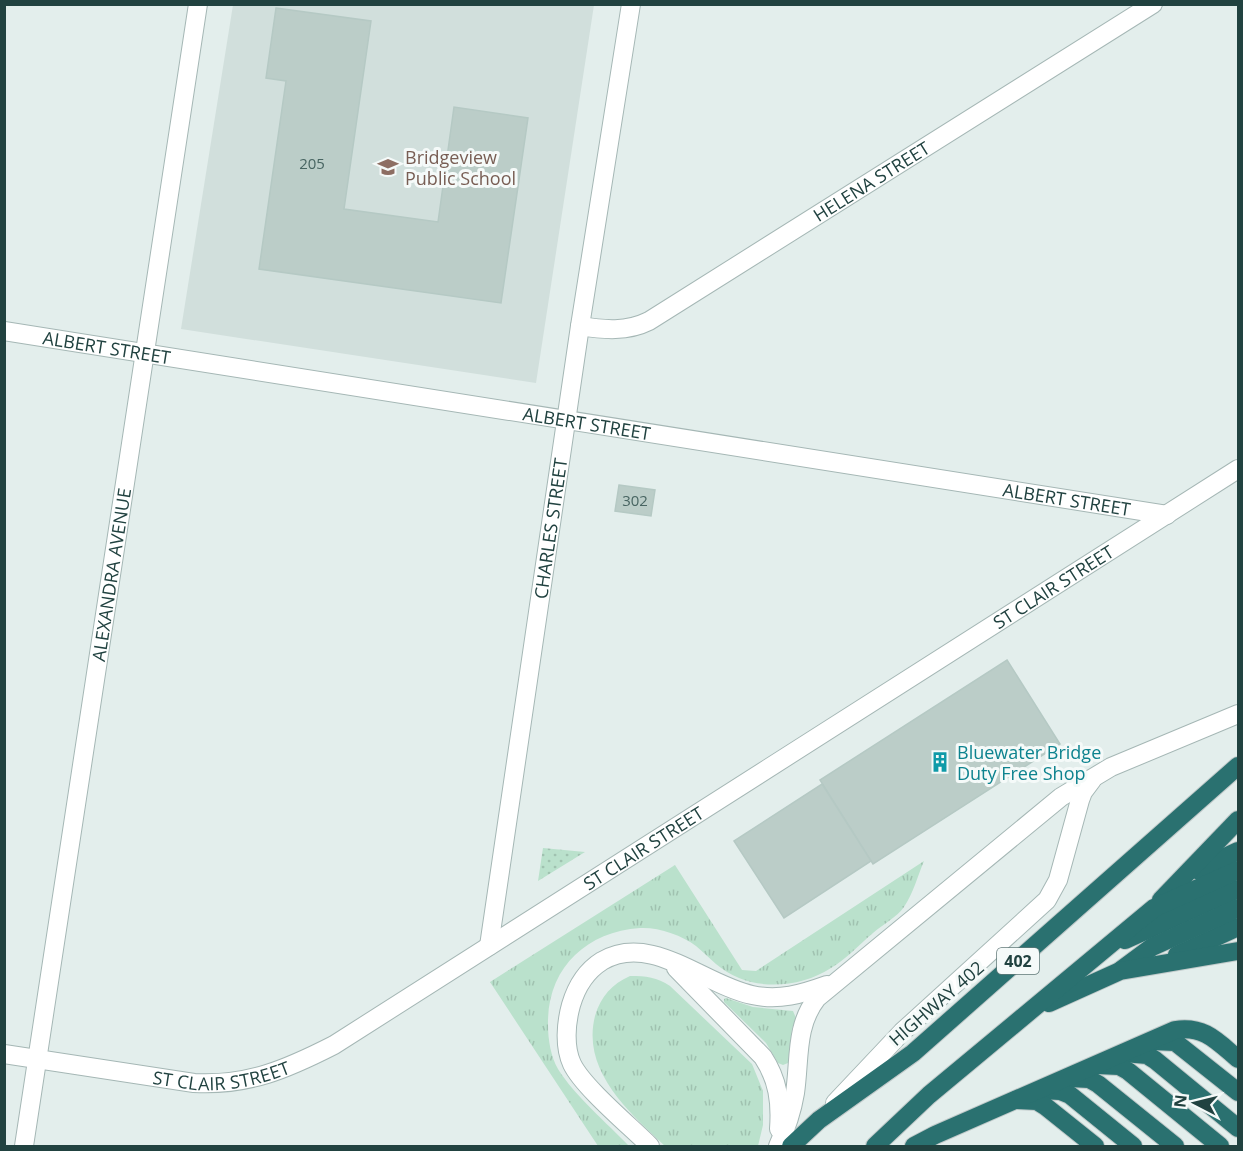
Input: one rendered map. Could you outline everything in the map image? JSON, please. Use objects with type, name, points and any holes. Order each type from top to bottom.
[{"type":"highway","name":"HIGHWAY 402","points":[[791,1146],[819,1120],[913,1053],[1239,766]]},
{"type":"highway","points":[[1154,908],[1239,820]]},
{"type":"highway","points":[[1212,848],[1239,832]]},
{"type":"highway","points":[[1180,881],[1196,870],[1239,851]]},
{"type":"highway","name":"402","points":[[875,1146],[929,1095],[1154,908],[1239,870]]},
{"type":"highway","points":[[1104,950],[1239,889]]},
{"type":"highway","points":[[1029,1012],[1120,971],[1152,947],[1239,908]]},
{"type":"highway","points":[[1153,965],[1239,927]]},
{"type":"highway","points":[[1220,954],[1239,946]]},
{"type":"highway","points":[[1120,971],[1239,951]]},
{"type":"highway","points":[[914,1146],[1175,1030],[1187,1028],[1200,1030],[1239,1059]]},
{"type":"highway","points":[[1150,1041],[1175,1042],[1239,1092]]},
{"type":"highway","points":[[1123,1053],[1147,1055],[1155,1060],[1239,1128]]},
{"type":"highway","points":[[1095,1065],[1119,1066],[1128,1071],[1220,1146]]},
{"type":"highway","points":[[1065,1078],[1089,1079],[1098,1084],[1175,1146]]},
{"type":"highway","points":[[1038,1090],[1060,1091],[1070,1095],[1133,1146]]},
{"type":"highway","points":[[1014,1100],[1037,1101],[1095,1146]]},
{"type":"street","name":"ALEXANDRA AVENUE","points":[[24,1146],[198,4]]},
{"type":"street","name":"CHARLES STREET","points":[[489,946],[580,326],[631,4]]},
{"type":"street","name":"HELENA STREET","points":[[580,326],[610,330],[628,328],[649,321],[1153,4]]},
{"type":"street","name":"ALBERT STREET","points":[[4,332],[1167,515]]},
{"type":"street","name":"ST CLAIR STREET","points":[[4,1054],[194,1083],[217,1084],[253,1079],[291,1066],[334,1045],[1239,469]]},
{"type":"street","points":[[778,1146],[793,1104],[800,1033],[805,1018],[817,998],[833,983],[1061,797],[1095,777],[1159,746],[1239,714]]},
{"type":"street","points":[[819,1120],[902,1032],[1047,900],[1058,880],[1083,792],[1095,777]]},
{"type":"street","points":[[650,1146],[576,1071],[568,1050],[568,1020],[578,989],[590,971],[608,958],[630,952],[641,952],[662,958],[737,991],[753,995],[784,998],[801,995],[833,983]]},
{"type":"street","points":[[662,958],[682,973],[763,1057],[772,1072],[780,1103],[778,1146]]},
{"type":"shaded area","name":"Bridgeview Public School","points":[[233,5],[594,5],[536,383],[181,329]]},
{"type":"green space","points":[[543,848],[585,852],[538,881]]},
{"type":"green space","points":[[924,861],[910,896],[897,914],[837,964],[821,974],[798,982],[774,985],[739,978],[721,968],[684,938],[654,929],[640,928],[620,931],[602,937],[573,957],[562,971],[554,987],[549,1005],[548,1031],[552,1054],[558,1069],[573,1089],[629,1146],[598,1146],[490,982],[675,865],[742,970],[756,971]]},
{"type":"green space","points":[[630,976],[651,978],[670,986],[752,1064],[763,1091],[763,1125],[758,1146],[665,1146],[624,1105],[602,1073],[595,1055],[593,1036],[595,1016],[600,1002],[618,983]]},
{"type":"green space","points":[[726,998],[753,1007],[793,1011],[796,1018],[792,1029],[788,1063],[783,1065],[778,1063],[766,1043],[724,1002]]},
{"type":"building","name":"Bridgeview Public School","points":[[276,8],[371,21],[344,209],[438,222],[454,107],[528,118],[501,303],[259,269],[286,81],[266,78]]},
{"type":"building","points":[[619,485],[655,490],[651,516],[615,511]]},
{"type":"building","name":"Bluewater Bridge Duty Free Shop","points":[[1007,660],[1060,744],[873,864],[820,780]]},
{"type":"building","points":[[822,784],[871,861],[784,918],[734,841]]},
{"type":"place","name":"Bridgeview Public School","points":[[388,167]]},
{"type":"place","name":"Bluewater Bridge Duty Free Shop","points":[[940,762]]}]
